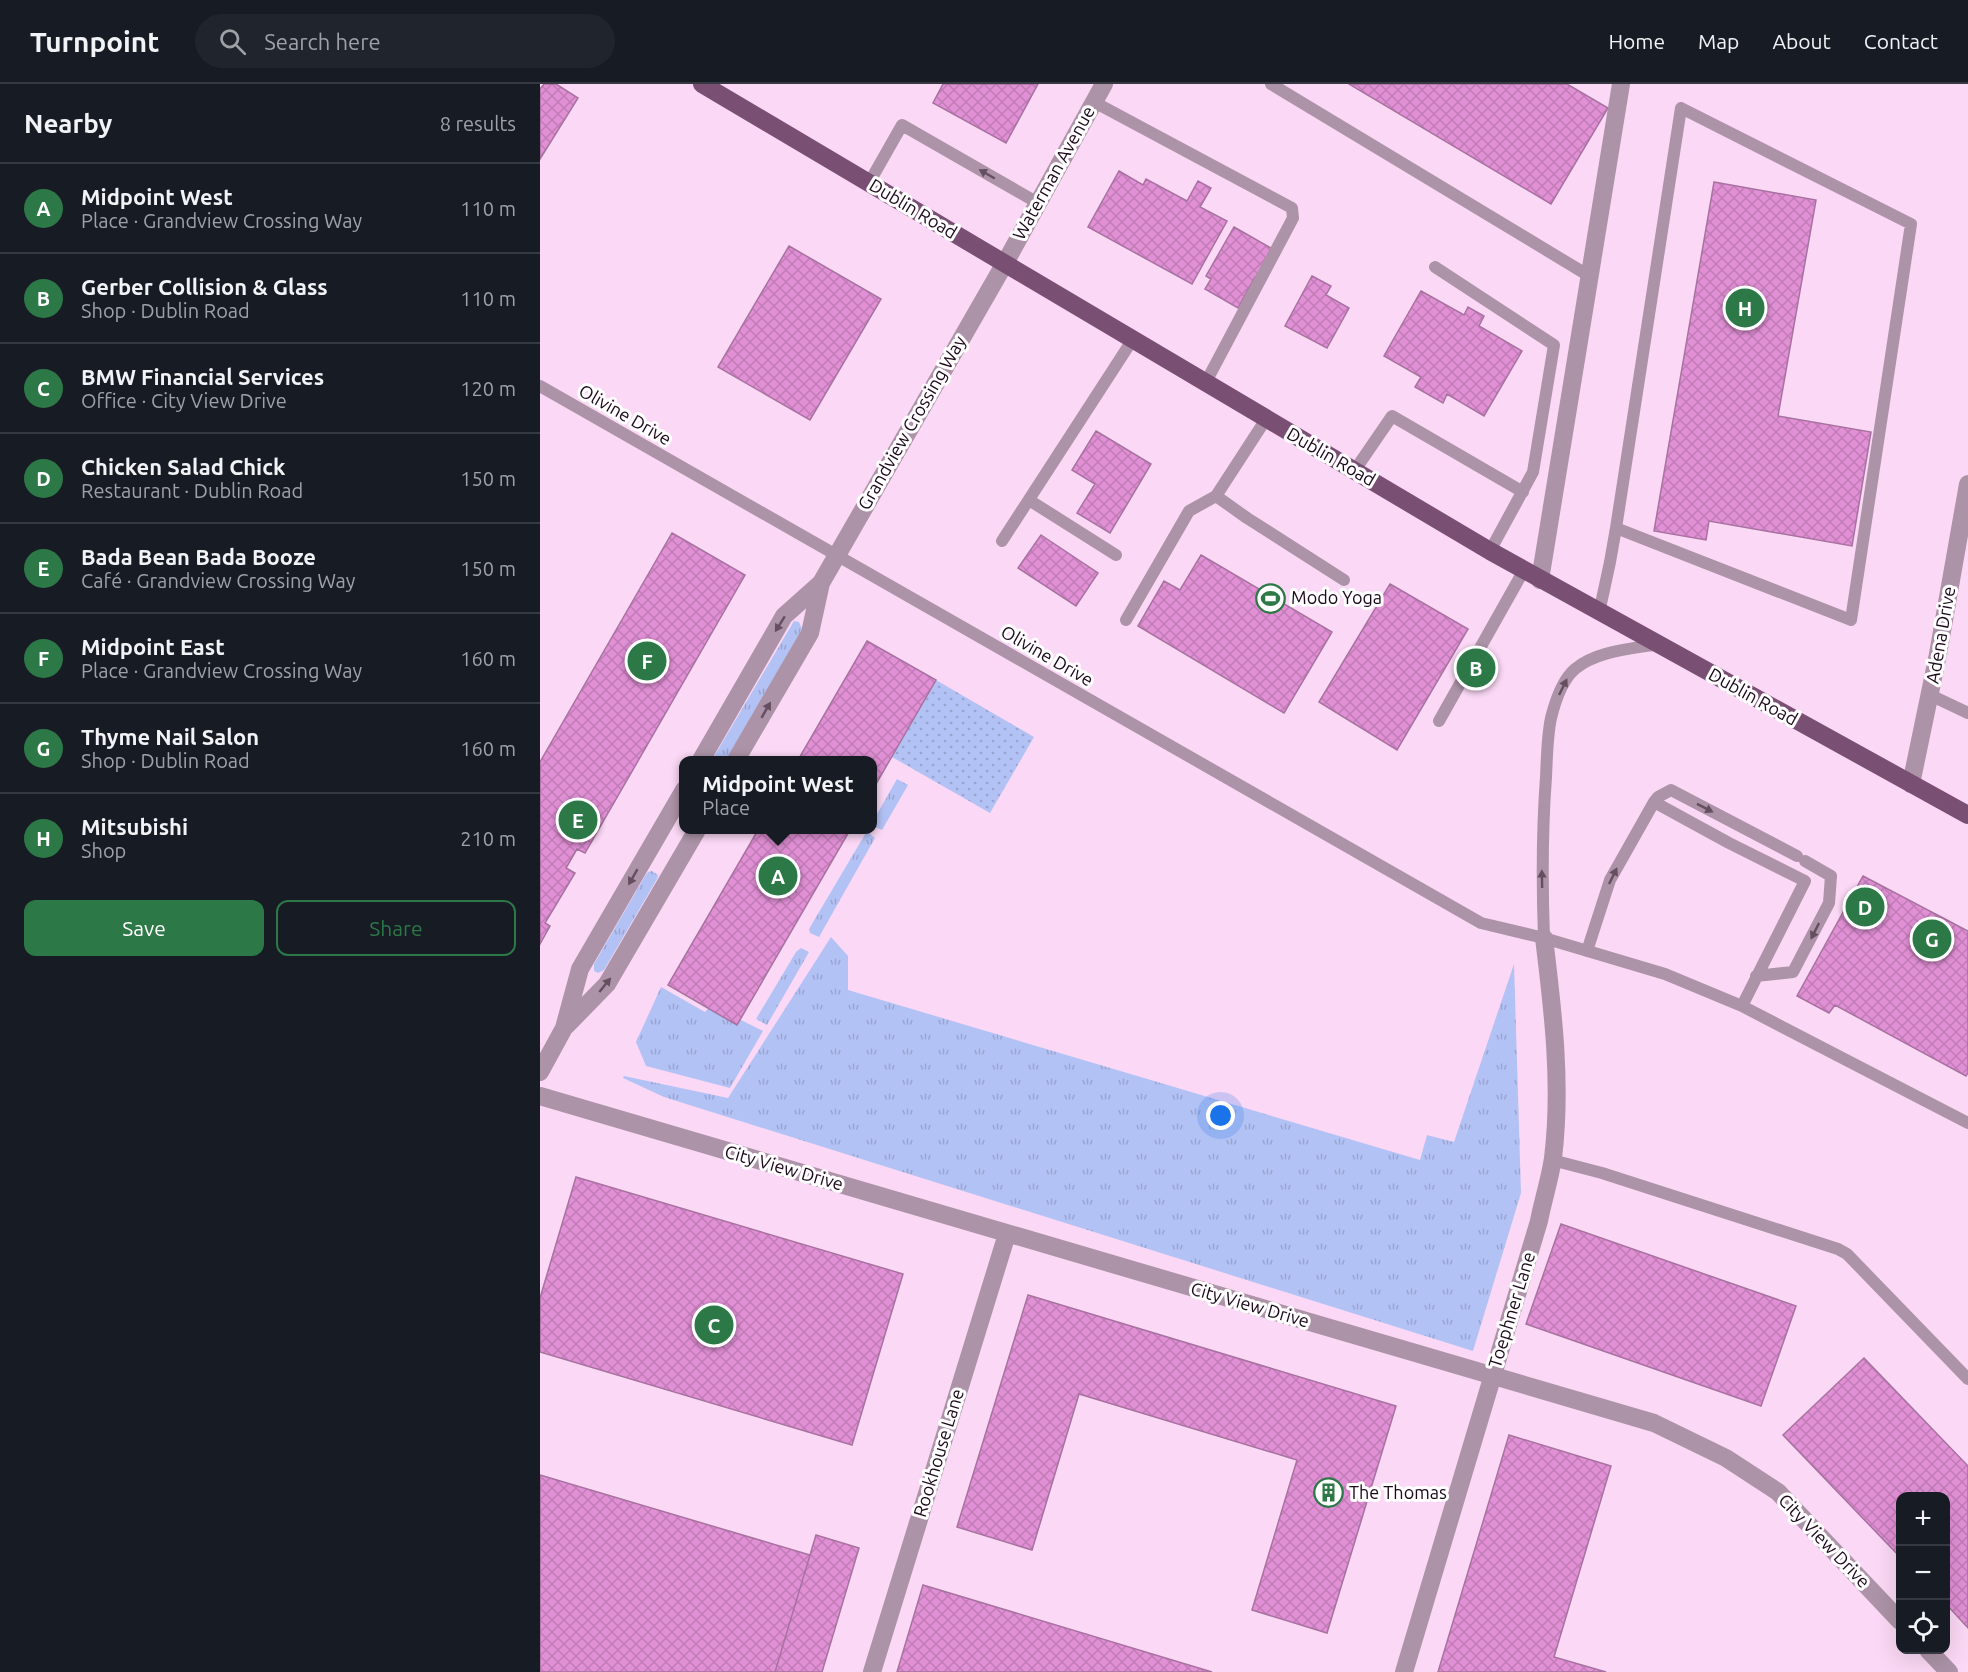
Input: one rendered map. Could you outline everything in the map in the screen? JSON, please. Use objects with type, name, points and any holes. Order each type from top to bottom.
[{"type":"main road","name":"Dublin Road","points":[[702,84],[1540,580],[1968,815]]},
{"type":"street","name":"Waterman Avenue","points":[[1005,263],[1104,84]]},
{"type":"street","points":[[1540,580],[1622,84]]},
{"type":"street","name":"Grandview Crossing Way","points":[[738,756],[810,633],[821,583],[835,556],[1005,263]]},
{"type":"street","name":"Adena Drive","points":[[1911,784],[1966,510],[1968,484]]},
{"type":"street","name":"Grandview Crossing Way","points":[[703,756],[784,616],[821,583]]},
{"type":"street","points":[[540,1072],[564,1028],[580,969],[679,799]]},
{"type":"street","points":[[564,1028],[607,984],[694,834]]},
{"type":"street","points":[[649,850],[675,867]]},
{"type":"street","name":"Toephner Lane","points":[[1404,1672],[1539,1221],[1552,1160],[1557,1105],[1555,1047],[1544,938]]},
{"type":"street","name":"City View Drive","points":[[540,1096],[1654,1424],[1726,1458],[1778,1492],[1896,1617]]},
{"type":"street","name":"Rookhouse Lane","points":[[872,1672],[1007,1234]]},
{"type":"street","points":[[1932,1654],[1949,1672]]},
{"type":"lane","points":[[1271,84],[1591,277]]},
{"type":"lane","points":[[1094,102],[1292,208],[1293,218],[1206,382]]},
{"type":"lane","points":[[1599,613],[1616,528],[1681,108],[1911,224],[1851,620],[1616,528]]},
{"type":"lane","points":[[869,183],[902,125],[1038,203]]},
{"type":"lane","points":[[1435,267],[1554,345],[1579,349]]},
{"type":"lane","points":[[1002,541],[1132,339]]},
{"type":"lane","points":[[1490,551],[1533,472],[1554,345]]},
{"type":"lane","name":"Olivine Drive","points":[[540,386],[1481,923],[1544,938],[1665,974],[1742,1006],[1968,1123]]},
{"type":"lane","points":[[1354,470],[1392,416],[1523,492]]},
{"type":"lane","points":[[1126,620],[1189,511],[1216,496],[1266,419]]},
{"type":"lane","points":[[1216,496],[1344,580]]},
{"type":"lane","points":[[1029,500],[1116,555]]},
{"type":"lane","points":[[1439,721],[1524,570]]},
{"type":"lane","points":[[1544,938],[1542,875],[1547,760],[1551,717],[1563,685],[1573,670],[1585,661],[1614,652],[1658,644]]},
{"type":"lane","points":[[1930,694],[1968,713]]},
{"type":"lane","points":[[1587,951],[1610,880],[1654,802],[1671,790],[1831,876],[1829,903],[1793,972],[1756,976]]},
{"type":"lane","points":[[1654,802],[1805,881],[1742,1006]]},
{"type":"lane","points":[[1552,1160],[1602,1173],[1838,1249],[1847,1254],[1968,1379]]},
{"type":"green space","points":[[794,621],[799,622],[802,629],[728,756],[714,756]]},
{"type":"green space","points":[[936,680],[1034,737],[990,813],[892,757]]},
{"type":"green space","points":[[897,779],[908,785],[882,830],[877,828],[877,814]]},
{"type":"green space","points":[[865,834],[870,834],[875,838],[819,937],[810,933],[809,929]]},
{"type":"green space","points":[[652,871],[658,875],[657,879],[604,970],[598,973],[594,971],[594,964],[645,876]]},
{"type":"green space","points":[[831,937],[848,956],[848,990],[1420,1160],[1427,1135],[1454,1142],[1514,964],[1521,1193],[1473,1351],[664,1097],[623,1078],[624,1076],[728,1098]]},
{"type":"green space","points":[[801,948],[809,952],[767,1025],[756,1019],[796,952]]},
{"type":"green space","points":[[661,987],[705,1012],[711,1005],[763,1031],[730,1088],[646,1066],[636,1042]]},
{"type":"building","points":[[544,84],[556,84],[578,98],[540,159],[540,89]]},
{"type":"building","points":[[943,84],[1038,84],[1006,143],[933,103]]},
{"type":"building","points":[[1349,84],[1567,84],[1608,108],[1551,204]]},
{"type":"building","points":[[1119,171],[1143,185],[1146,179],[1187,201],[1198,181],[1211,188],[1200,207],[1227,221],[1192,284],[1088,227]]},
{"type":"building","points":[[1714,182],[1816,200],[1778,416],[1871,432],[1852,546],[1709,521],[1706,540],[1654,531]]},
{"type":"building","points":[[1234,227],[1271,248],[1258,277],[1255,277],[1238,308],[1205,289],[1211,279],[1206,276]]},
{"type":"building","points":[[789,246],[881,299],[810,420],[718,367]]},
{"type":"building","points":[[1312,276],[1331,286],[1326,295],[1349,308],[1327,348],[1285,326]]},
{"type":"building","points":[[1421,291],[1464,315],[1468,307],[1484,316],[1479,326],[1522,351],[1484,416],[1447,394],[1443,403],[1415,387],[1421,377],[1384,356]]},
{"type":"building","points":[[1096,431],[1151,464],[1110,533],[1077,513],[1095,484],[1072,470]]},
{"type":"building","points":[[672,533],[745,575],[585,853],[577,849],[566,868],[575,873],[545,923],[550,926],[540,944],[540,762]]},
{"type":"building","points":[[1041,535],[1098,573],[1076,606],[1018,568]]},
{"type":"building","points":[[1201,555],[1332,632],[1284,713],[1138,626],[1164,581],[1180,590]]},
{"type":"building","points":[[1390,584],[1468,629],[1397,750],[1319,702]]},
{"type":"building","points":[[867,641],[936,680],[877,782],[877,756],[800,756]]},
{"type":"building","points":[[756,834],[848,834],[737,1025],[668,985]]},
{"type":"building","points":[[1863,876],[1968,931],[1968,1073],[1966,1076],[1835,1005],[1829,1013],[1797,996]]},
{"type":"building","points":[[576,1177],[903,1274],[852,1445],[540,1352],[540,1298]]},
{"type":"building","points":[[1561,1224],[1796,1306],[1761,1406],[1526,1324]]},
{"type":"building","name":"The Thomas","points":[[1028,1295],[1396,1406],[1327,1633],[1252,1610],[1297,1460],[1079,1394],[1032,1550],[957,1527]]},
{"type":"building","points":[[1864,1358],[1968,1466],[1968,1628],[1950,1608],[1950,1492],[1896,1492],[1896,1553],[1783,1435]]},
{"type":"building","points":[[1509,1435],[1611,1466],[1554,1657],[1606,1672],[1438,1672]]},
{"type":"building","points":[[540,1475],[810,1555],[775,1672],[540,1672]]},
{"type":"building","points":[[816,1535],[859,1548],[822,1672],[775,1672]]},
{"type":"building","points":[[923,1585],[1212,1672],[897,1672]]},
{"type":"place","name":"Mitsubishi","points":[[1745,308]]},
{"type":"place","name":"Modo Yoga","points":[[1270,598]]},
{"type":"place","name":"Midpoint East","points":[[647,661]]},
{"type":"place","name":"Gerber Collision & Glass","points":[[1476,668]]},
{"type":"place","name":"Bada Bean Bada Booze","points":[[578,820]]},
{"type":"place","name":"Midpoint West","points":[[778,876]]},
{"type":"place","name":"Chicken Salad Chick","points":[[1865,907]]},
{"type":"place","name":"Thyme Nail Salon","points":[[1932,939]]},
{"type":"place","name":"BMW Financial Services","points":[[714,1325]]},
{"type":"place","name":"The Thomas","points":[[1328,1493]]}]
